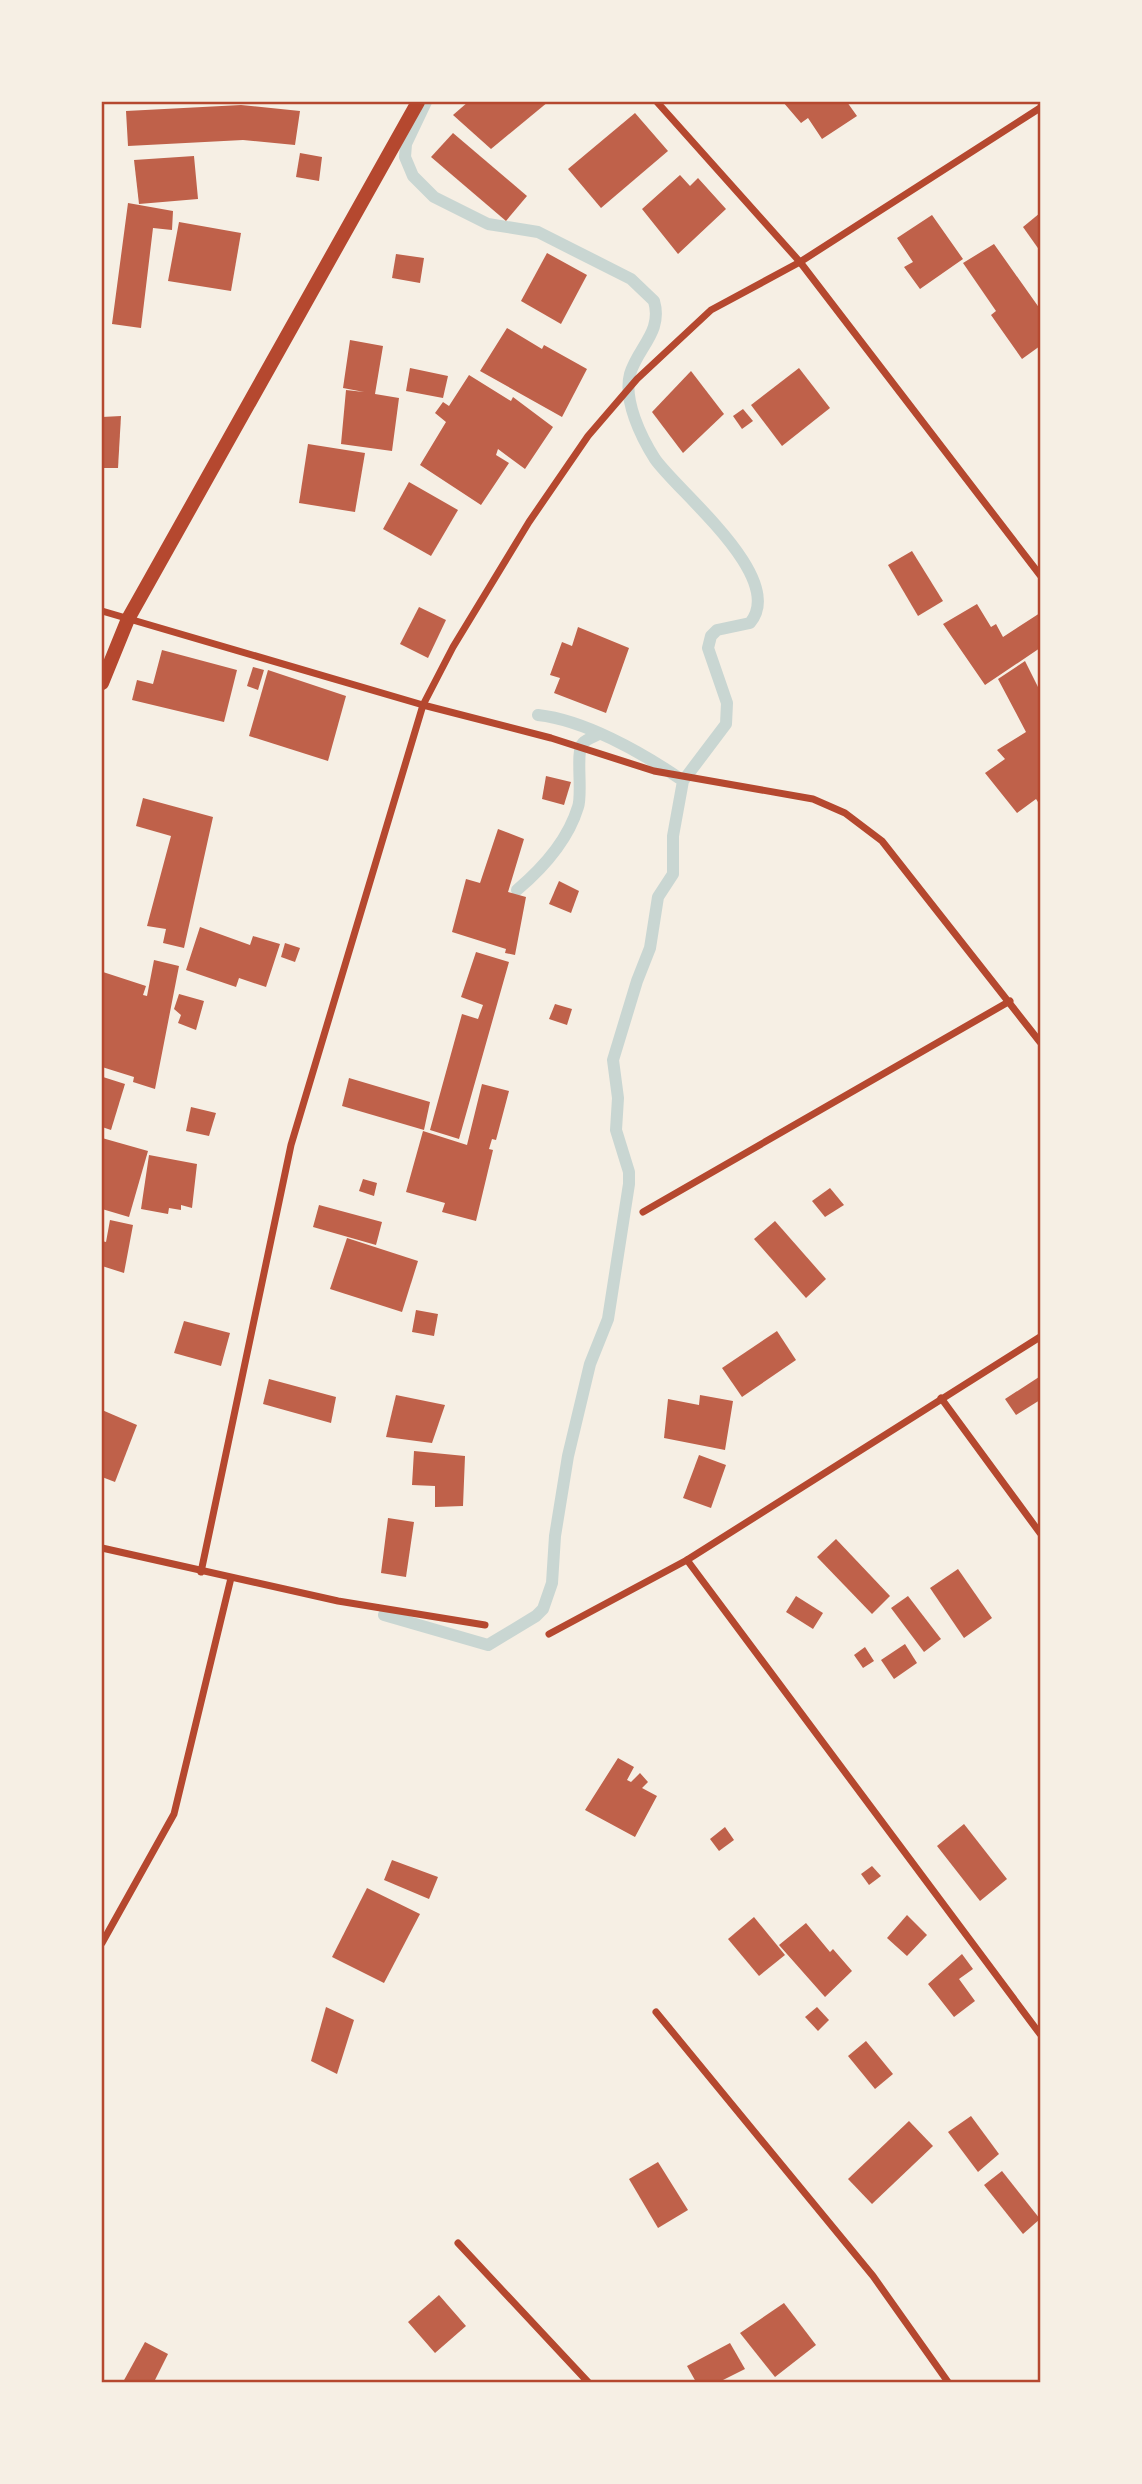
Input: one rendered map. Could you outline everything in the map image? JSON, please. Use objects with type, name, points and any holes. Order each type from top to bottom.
[{"type":"main road","points":[[102,683],[128,619],[418,102]]},
{"type":"street","points":[[657,102],[800,262],[1041,575]]},
{"type":"street","points":[[201,1572],[291,1145],[423,705],[453,647],[529,522],[588,436],[637,379],[711,310],[800,262],[1041,108]]},
{"type":"street","points":[[102,611],[423,705],[551,738],[654,771],[813,799],[845,813],[882,841],[1041,1042]]},
{"type":"street","points":[[643,1212],[1010,1001]]},
{"type":"street","points":[[549,1634],[687,1560],[1041,1337]]},
{"type":"street","points":[[941,1398],[1041,1533]]},
{"type":"street","points":[[102,1548],[338,1601],[485,1625]]},
{"type":"street","points":[[687,1560],[1041,2034]]},
{"type":"street","points":[[102,1943],[174,1814],[230,1578]]},
{"type":"street","points":[[656,2012],[873,2276],[948,2382]]},
{"type":"street","points":[[458,2243],[588,2382]]},
{"type":"building","points":[[468,102],[548,102],[491,149],[453,115]]},
{"type":"building","points":[[783,102],[847,102],[857,116],[822,139],[808,118],[801,123]]},
{"type":"building","points":[[241,105],[300,111],[295,145],[243,140],[128,146],[126,111]]},
{"type":"building","points":[[635,113],[668,151],[601,208],[568,169]]},
{"type":"building","points":[[453,133],[527,196],[506,221],[431,157]]},
{"type":"building","points":[[300,153],[322,157],[319,181],[296,177]]},
{"type":"building","points":[[194,156],[198,199],[139,204],[134,160]]},
{"type":"building","points":[[680,175],[690,186],[698,178],[726,209],[678,254],[642,209]]},
{"type":"building","points":[[128,203],[173,211],[172,230],[153,228],[141,328],[112,324]]},
{"type":"building","points":[[1040,213],[1040,251],[1023,227]]},
{"type":"building","points":[[932,215],[963,259],[920,289],[904,267],[913,262],[897,238]]},
{"type":"building","points":[[179,222],[241,233],[231,291],[168,281]]},
{"type":"building","points":[[994,244],[1040,309],[1040,346],[1022,359],[991,315],[996,311],[963,263]]},
{"type":"building","points":[[547,253],[587,275],[561,324],[521,301]]},
{"type":"building","points":[[396,254],[424,258],[420,283],[392,278]]},
{"type":"building","points":[[507,328],[542,349],[544,345],[587,369],[562,417],[480,371]]},
{"type":"building","points":[[350,340],[383,346],[375,394],[399,398],[392,451],[341,444],[346,390],[364,392],[343,388]]},
{"type":"building","points":[[410,368],[448,376],[443,398],[406,391]]},
{"type":"building","points":[[799,368],[830,408],[782,446],[751,405]]},
{"type":"building","points":[[691,371],[724,414],[683,453],[652,412]]},
{"type":"building","points":[[469,375],[511,401],[513,397],[553,427],[525,469],[498,449],[496,455],[509,463],[481,505],[420,465],[446,422],[435,413],[443,402],[449,406]]},
{"type":"building","points":[[743,409],[753,421],[742,429],[733,416]]},
{"type":"building","points":[[121,416],[118,468],[102,468],[102,417]]},
{"type":"building","points":[[308,444],[365,453],[355,512],[299,503]]},
{"type":"building","points":[[409,482],[458,510],[431,556],[383,529]]},
{"type":"building","points":[[912,551],[943,601],[918,616],[888,565]]},
{"type":"building","points":[[977,604],[991,627],[996,624],[1003,637],[1040,613],[1040,648],[985,685],[943,624]]},
{"type":"building","points":[[419,607],[446,620],[428,658],[400,644]]},
{"type":"building","points":[[578,627],[629,648],[606,713],[554,693],[560,678],[550,675],[562,642],[572,646]]},
{"type":"building","points":[[162,650],[237,670],[224,722],[132,700],[137,680],[153,684]]},
{"type":"building","points":[[1025,661],[1040,691],[1040,805],[1036,799],[1017,813],[985,773],[1005,759],[997,750],[1026,732],[998,679]]},
{"type":"building","points":[[253,667],[264,670],[258,690],[247,686]]},
{"type":"building","points":[[268,670],[346,696],[328,761],[249,736]]},
{"type":"building","points":[[546,776],[571,782],[564,805],[542,799]]},
{"type":"building","points":[[143,798],[213,817],[184,948],[163,943],[166,929],[147,926],[171,836],[136,826]]},
{"type":"building","points":[[498,829],[524,839],[508,892],[526,897],[515,955],[505,953],[506,949],[452,932],[466,879],[480,883]]},
{"type":"building","points":[[559,881],[579,891],[571,913],[549,904]]},
{"type":"building","points":[[200,927],[250,945],[253,936],[280,944],[266,987],[239,978],[236,987],[186,970]]},
{"type":"building","points":[[285,943],[300,948],[295,962],[281,957]]},
{"type":"building","points":[[476,952],[509,962],[459,1139],[430,1130],[462,1014],[478,1019],[483,1005],[461,997]]},
{"type":"building","points":[[154,960],[179,966],[155,1089],[133,1082],[134,1077],[102,1067],[103,972],[146,986],[143,995],[147,996]]},
{"type":"building","points":[[179,994],[204,1001],[196,1030],[178,1023],[181,1015],[174,1009]]},
{"type":"building","points":[[555,1004],[572,1009],[567,1025],[549,1019]]},
{"type":"building","points":[[103,1077],[125,1084],[111,1130],[102,1127]]},
{"type":"building","points":[[349,1078],[430,1102],[424,1130],[342,1106]]},
{"type":"building","points":[[482,1084],[509,1091],[496,1140],[492,1139],[489,1149],[493,1150],[476,1221],[442,1212],[445,1203],[406,1192],[423,1131],[467,1145]]},
{"type":"building","points":[[191,1107],[216,1113],[209,1136],[186,1131]]},
{"type":"building","points":[[102,1138],[148,1151],[129,1217],[102,1209]]},
{"type":"building","points":[[149,1155],[197,1164],[192,1208],[181,1205],[181,1210],[169,1208],[168,1214],[141,1209]]},
{"type":"building","points":[[363,1179],[377,1183],[374,1196],[359,1191]]},
{"type":"building","points":[[830,1188],[844,1205],[825,1217],[812,1201]]},
{"type":"building","points":[[319,1205],[382,1222],[376,1245],[313,1227]]},
{"type":"building","points":[[110,1220],[133,1225],[124,1273],[102,1266],[102,1241],[106,1242]]},
{"type":"building","points":[[775,1221],[826,1279],[806,1298],[754,1239]]},
{"type":"building","points":[[347,1238],[418,1261],[402,1312],[330,1289]]},
{"type":"building","points":[[416,1310],[438,1314],[434,1336],[412,1332]]},
{"type":"building","points":[[184,1321],[230,1333],[221,1366],[174,1353]]},
{"type":"building","points":[[777,1331],[796,1360],[742,1397],[722,1368]]},
{"type":"building","points":[[1039,1377],[1040,1400],[1016,1415],[1005,1399]]},
{"type":"building","points":[[269,1379],[336,1397],[331,1423],[263,1404]]},
{"type":"building","points":[[396,1395],[445,1405],[432,1443],[386,1437]]},
{"type":"building","points":[[700,1395],[733,1401],[725,1450],[664,1438],[668,1399],[699,1405]]},
{"type":"building","points":[[102,1410],[137,1425],[115,1482],[102,1477]]},
{"type":"building","points":[[414,1451],[465,1456],[463,1506],[435,1507],[435,1486],[412,1485]]},
{"type":"building","points":[[699,1455],[726,1465],[711,1508],[683,1498]]},
{"type":"building","points":[[388,1518],[414,1522],[406,1577],[381,1573]]},
{"type":"building","points":[[836,1539],[890,1596],[872,1614],[817,1557]]},
{"type":"building","points":[[958,1569],[992,1618],[964,1638],[930,1588]]},
{"type":"building","points":[[796,1596],[823,1613],[813,1629],[786,1612]]},
{"type":"building","points":[[908,1596],[941,1639],[924,1652],[891,1608]]},
{"type":"building","points":[[905,1644],[917,1663],[894,1679],[881,1660]]},
{"type":"building","points":[[865,1647],[874,1661],[863,1668],[854,1655]]},
{"type":"building","points":[[618,1758],[634,1767],[627,1780],[631,1782],[640,1773],[648,1782],[642,1788],[657,1796],[635,1837],[585,1810]]},
{"type":"building","points":[[964,1824],[1007,1879],[980,1901],[937,1846]]},
{"type":"building","points":[[725,1827],[734,1840],[719,1851],[710,1839]]},
{"type":"building","points":[[392,1860],[438,1877],[429,1899],[384,1880]]},
{"type":"building","points":[[872,1866],[881,1876],[869,1885],[861,1874]]},
{"type":"building","points":[[367,1888],[420,1914],[384,1983],[332,1957]]},
{"type":"building","points":[[907,1915],[927,1935],[907,1956],[887,1938]]},
{"type":"building","points":[[754,1917],[785,1955],[759,1976],[728,1939]]},
{"type":"building","points":[[806,1923],[830,1952],[833,1949],[852,1971],[825,1997],[779,1945]]},
{"type":"building","points":[[962,1954],[973,1969],[959,1979],[975,2001],[954,2017],[928,1984]]},
{"type":"building","points":[[326,2007],[354,2020],[337,2074],[311,2061]]},
{"type":"building","points":[[817,2007],[829,2020],[818,2031],[805,2017]]},
{"type":"building","points":[[866,2041],[893,2074],[875,2089],[848,2056]]},
{"type":"building","points":[[971,2116],[999,2154],[978,2172],[948,2132]]},
{"type":"building","points":[[909,2121],[933,2146],[872,2204],[848,2179]]},
{"type":"building","points":[[658,2162],[688,2210],[658,2228],[629,2179]]},
{"type":"building","points":[[1002,2171],[1040,2219],[1023,2234],[984,2185]]},
{"type":"building","points":[[439,2295],[466,2326],[435,2353],[408,2322]]},
{"type":"building","points":[[784,2303],[816,2345],[775,2377],[740,2333]]},
{"type":"building","points":[[145,2342],[168,2354],[154,2382],[123,2382]]},
{"type":"building","points":[[730,2343],[745,2369],[719,2382],[696,2382],[687,2366]]},
{"type":"waterway","points":[[384,1615],[488,1645],[543,1609],[552,1583],[555,1536],[568,1456],[590,1364],[608,1319],[629,1184],[629,1172],[616,1130],[618,1098],[613,1060],[650,948],[658,897],[673,874],[673,836],[683,781],[726,724],[727,703],[708,648],[711,636],[717,630],[750,623],[758,604],[754,583],[743,560],[655,459],[631,407],[628,384],[630,374],[655,322],[654,301],[631,279],[538,232],[488,224],[434,197],[413,176],[405,157],[406,144],[426,102]]},
{"type":"waterway","points":[[538,715],[593,730],[679,778]]},
{"type":"waterway","points":[[517,890],[545,863],[568,831],[579,801],[581,747],[584,742],[597,735]]}]
